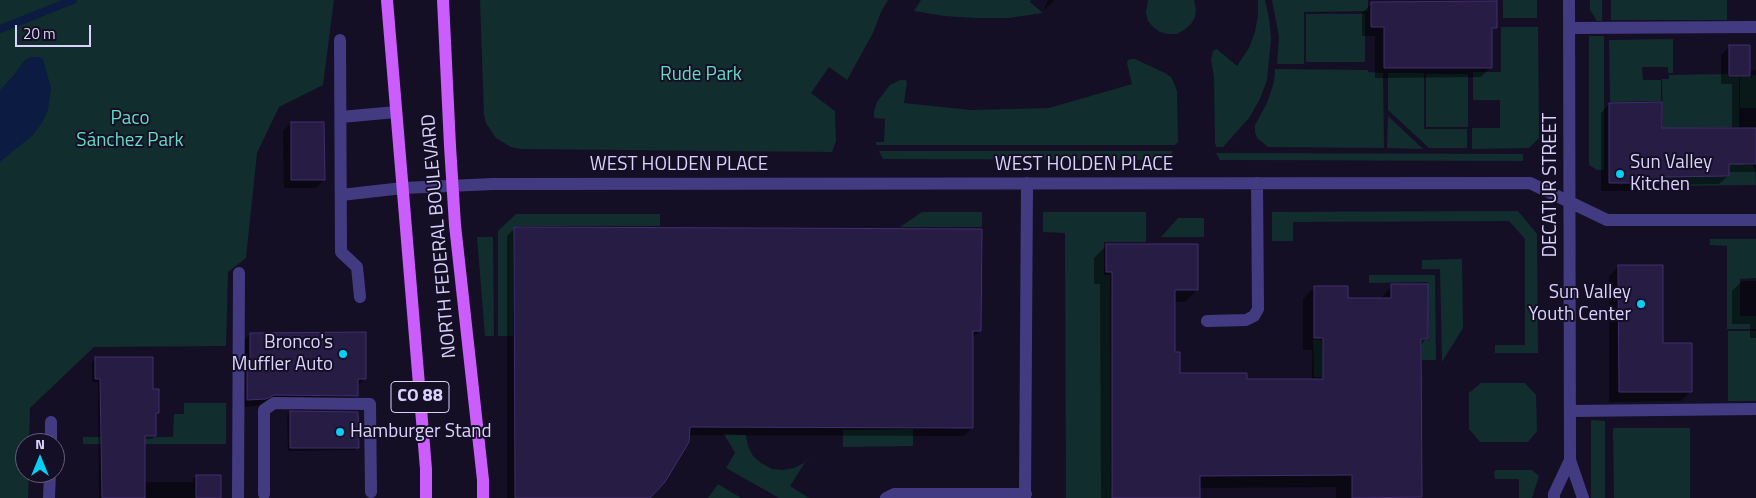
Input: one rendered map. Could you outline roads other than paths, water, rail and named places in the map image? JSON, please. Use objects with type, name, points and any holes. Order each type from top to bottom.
[{"type":"main road","name":"NORTH FEDERAL BOULEVARD","points":[[387,0],[426,468],[426,498]]},
{"type":"main road","name":"NORTH FEDERAL BOULEVARD","points":[[443,0],[452,186],[483,480],[483,498]]},
{"type":"street","name":"DECATUR STREET","points":[[1569,0],[1570,460],[1583,498]]},
{"type":"street","points":[[1569,28],[1756,27]]},
{"type":"street","points":[[340,40],[341,252],[357,266],[360,297]]},
{"type":"street","points":[[340,116],[396,112]]},
{"type":"street","points":[[886,498],[894,494],[1026,496],[1026,183]]},
{"type":"street","points":[[1207,321],[1246,320],[1254,316],[1258,309],[1257,183]]},
{"type":"street","name":"WEST HOLDEN PLACE","points":[[341,195],[403,188],[452,186],[1530,183],[1606,220],[1756,220]]},
{"type":"street","points":[[238,498],[239,273]]},
{"type":"street","points":[[264,494],[264,410],[274,403],[370,404],[372,492]]},
{"type":"street","points":[[1570,410],[1756,409]]},
{"type":"street","points":[[51,422],[51,433]]},
{"type":"street","name":"DECATUR STREET","points":[[1554,498],[1554,494],[1570,460]]},
{"type":"street","points":[[49,498],[50,483]]},
{"type":"water","points":[[31,57],[43,59],[51,88],[48,110],[33,135],[0,162],[0,90],[24,61]]},
{"type":"waterway","points":[[0,29],[73,0]]},
{"type":"place","name":"Sun Valley Kitchen","points":[[1620,174]]},
{"type":"place","name":"Sun Valley Youth Center","points":[[1641,304]]},
{"type":"place","name":"Bronco's Muffler Auto","points":[[343,354]]},
{"type":"place","name":"Hamburger Stand","points":[[340,432]]},
{"type":"park label","name":"Rude Park","points":[[701,75]]},
{"type":"park label","name":"Paco Sánchez Park","points":[[130,130]]}]
